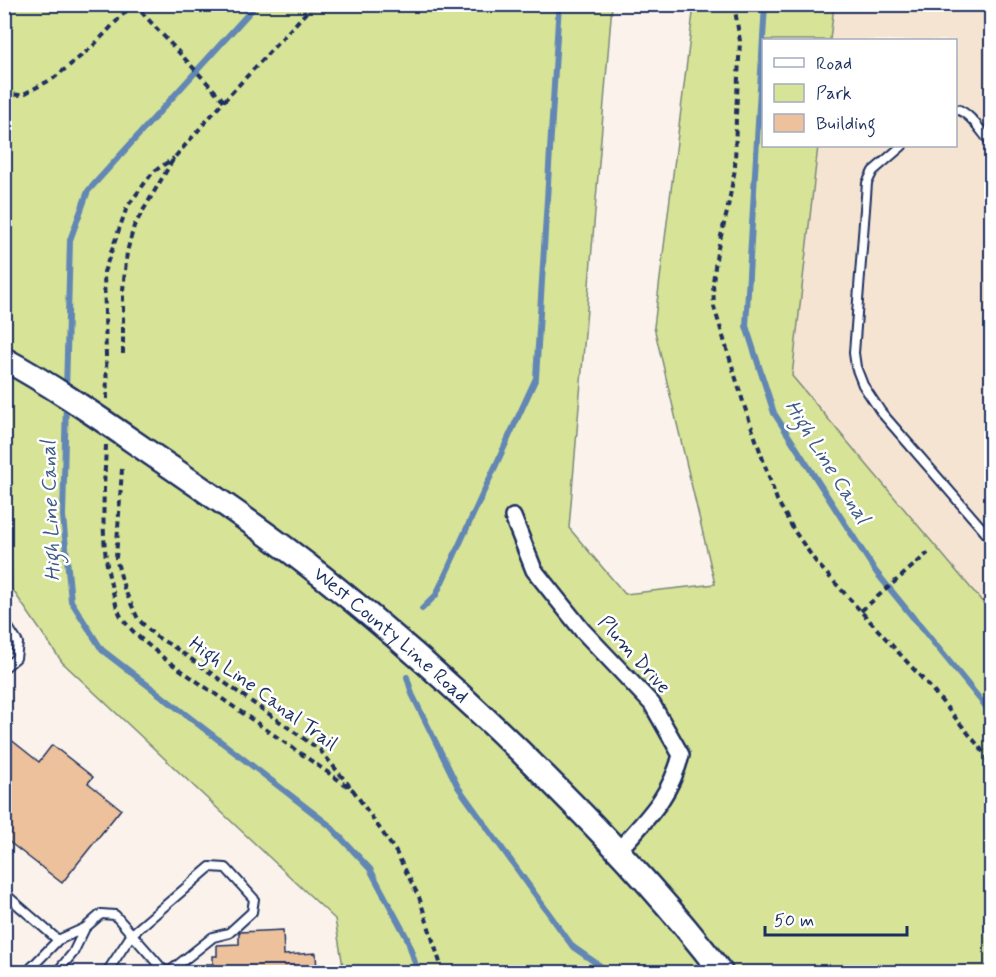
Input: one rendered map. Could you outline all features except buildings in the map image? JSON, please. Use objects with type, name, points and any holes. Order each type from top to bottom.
[{"type":"main road","name":"West County Line Road","points":[[10,362],[88,411],[250,521],[323,577],[452,687],[525,755],[618,851],[661,898],[721,972]]},
{"type":"street","name":"Plum Drive","points":[[513,517],[534,570],[582,630],[652,704],[681,755],[676,775],[663,799],[618,851]]},
{"type":"lane","points":[[984,4],[992,13]]},
{"type":"lane","points":[[957,109],[967,115],[992,144]]},
{"type":"lane","points":[[901,147],[873,171],[867,183],[854,353],[856,368],[863,385],[881,412],[991,539]]},
{"type":"lane","points":[[4,621],[18,643],[16,658],[4,668]]},
{"type":"lane","points":[[57,972],[73,953],[86,928],[101,914],[115,915],[132,934],[167,972],[213,937],[229,933],[252,912],[254,899],[226,868],[210,867],[132,934],[107,972]]},
{"type":"lane","points":[[4,893],[58,940]]},
{"type":"lane","points":[[27,972],[58,940],[86,928]]},
{"type":"path","points":[[4,94],[22,95],[54,78],[92,47],[134,4],[224,100]]},
{"type":"path","points":[[123,354],[123,290],[134,226],[174,158],[224,100],[314,4]]},
{"type":"path","points":[[734,4],[740,41],[735,169],[717,252],[713,282],[714,307],[745,408],[777,500],[795,532],[816,562],[930,687],[992,765]]},
{"type":"path","points":[[174,158],[153,172],[127,207],[104,272],[108,362],[102,536],[117,609],[137,634],[165,659],[353,789]]},
{"type":"path","name":"High Line Canal Trail","points":[[122,469],[116,558],[124,588],[138,619],[155,636],[320,750],[353,789],[396,852],[414,888],[443,972]]},
{"type":"path","points":[[861,611],[928,553]]},
{"type":"shaded area","points":[[834,5],[991,5],[991,612],[792,376],[818,147],[957,147],[957,39],[830,39]]},
{"type":"green space","points":[[5,5],[612,5],[569,528],[625,594],[715,584],[654,327],[694,5],[834,5],[830,39],[762,39],[762,147],[818,147],[792,376],[991,612],[991,972],[344,972],[335,919],[62,662],[12,589],[10,488],[5,484]]},
{"type":"waterway","name":"High Line Canal","points":[[66,391],[70,240],[88,191],[257,4]]},
{"type":"waterway","points":[[422,609],[436,595],[536,378],[559,4]]},
{"type":"waterway","name":"High Line Canal","points":[[763,39],[765,4]]},
{"type":"waterway","name":"High Line Canal","points":[[762,55],[746,326],[774,413],[876,572],[992,714]]},
{"type":"waterway","name":"High Line Canal","points":[[66,402],[63,516],[71,601],[102,650],[329,825],[370,869],[407,938],[418,972]]},
{"type":"waterway","points":[[407,677],[412,694],[458,787],[573,947],[609,972]]}]
